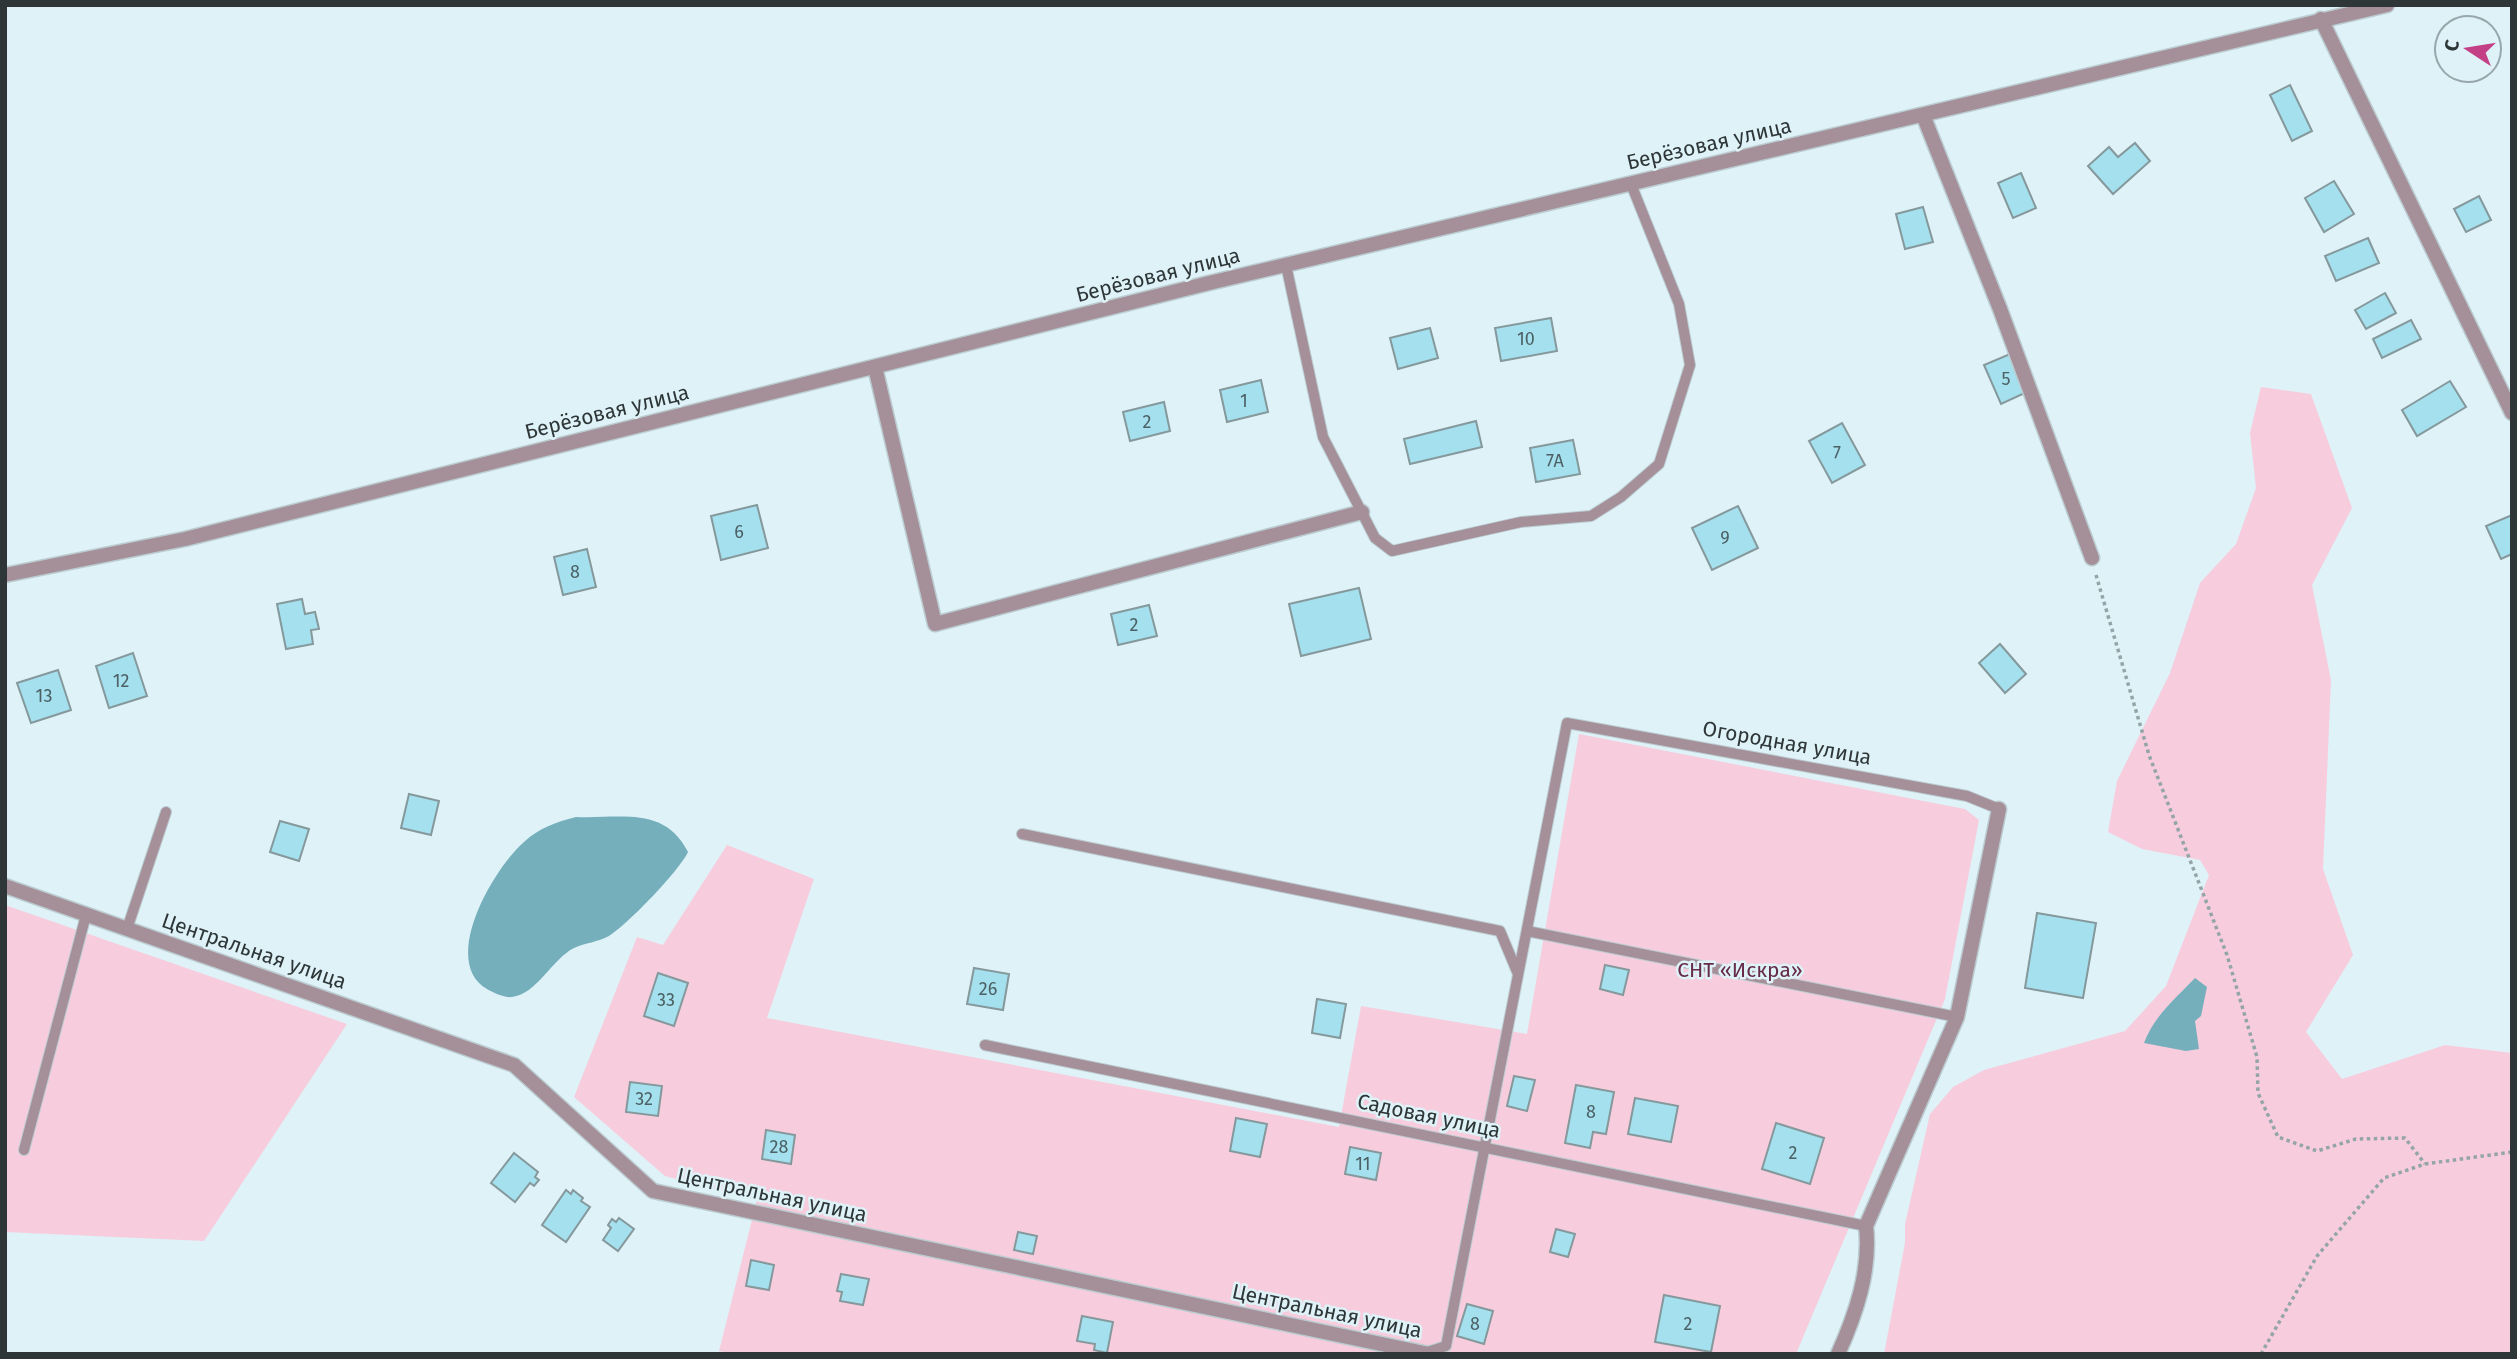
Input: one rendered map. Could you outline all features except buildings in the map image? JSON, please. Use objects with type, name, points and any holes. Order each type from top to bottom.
[{"type":"street","points":[[2330,5],[2321,19],[2512,414]]},
{"type":"street","name":"Берёзовая улица","points":[[5,575],[185,540],[1286,265],[2387,5]]},
{"type":"street","points":[[1923,115],[2000,309],[2092,558]]},
{"type":"street","points":[[875,367],[935,624],[1362,512]]},
{"type":"street","points":[[1838,1354],[1855,1315],[1868,1248],[1866,1226],[1956,1017],[1999,809]]},
{"type":"street","name":"Центральная улица","points":[[5,886],[514,1065],[653,1191],[1427,1353]]},
{"type":"lane","points":[[1286,265],[1323,437],[1376,538],[1392,551],[1521,522],[1591,516],[1622,497],[1659,464],[1690,365],[1679,304],[1631,184]]},
{"type":"lane","name":"Огородная улица","points":[[1527,931],[1567,723],[1967,796],[1999,809]]},
{"type":"lane","points":[[127,929],[166,812]]},
{"type":"lane","points":[[1022,834],[1500,931],[1518,974]]},
{"type":"lane","points":[[24,1150],[86,915]]},
{"type":"lane","points":[[1427,1353],[1446,1346],[1527,931],[1956,1017]]},
{"type":"lane","name":"Садовая улица","points":[[985,1045],[1866,1226]]},
{"type":"path","points":[[2092,558],[2149,755],[2227,955],[2257,1057],[2258,1093],[2278,1137],[2317,1151],[2356,1139],[2405,1138],[2425,1164]]},
{"type":"path","points":[[2261,1354],[2317,1256],[2384,1178],[2425,1164],[2512,1152]]},
{"type":"green space","points":[[2261,387],[2311,394],[2352,508],[2312,585],[2331,680],[2323,869],[2353,955],[2306,1032],[2342,1079],[2445,1045],[2512,1053],[2512,1354],[1884,1354],[1905,1243],[1905,1224],[1930,1114],[1953,1087],[1984,1070],[2125,1031],[2166,986],[2209,875],[2200,860],[2142,849],[2108,832],[2117,781],[2170,673],[2200,583],[2236,544],[2256,488],[2250,433]]},
{"type":"green space","name":"СНТ «Искра»","points":[[1579,734],[1965,809],[1979,820],[1945,999],[1796,1354],[735,1354],[719,1351],[757,1200],[665,1176],[574,1097],[637,937],[663,945],[727,845],[814,879],[767,1018],[1339,1127],[1361,1006],[1527,1034]]},
{"type":"green space","points":[[5,905],[347,1024],[204,1241],[5,1232]]},
{"type":"water","points":[[576,817],[624,817],[654,821],[667,827],[678,837],[688,852],[652,897],[609,936],[566,953],[537,983],[521,994],[509,997],[493,992],[474,976],[468,958],[476,915],[486,893],[512,855],[530,837],[548,826]]},
{"type":"water","points":[[2195,978],[2207,987],[2201,1016],[2195,1021],[2199,1049],[2186,1051],[2144,1043],[2159,1016]]}]
